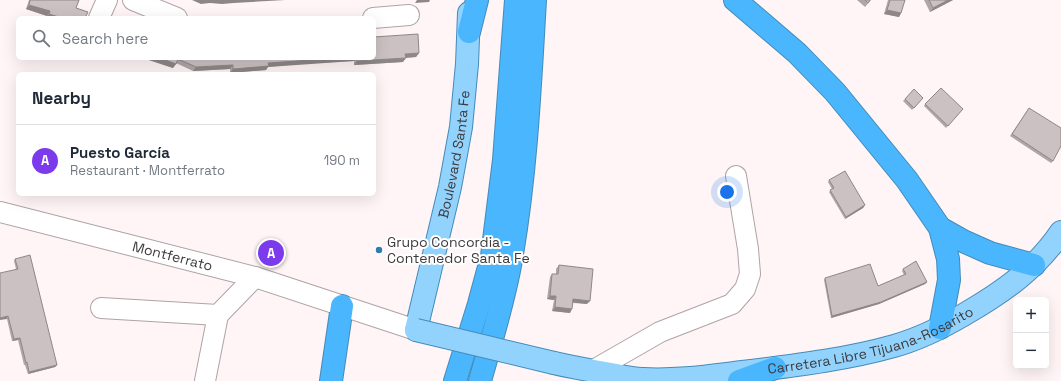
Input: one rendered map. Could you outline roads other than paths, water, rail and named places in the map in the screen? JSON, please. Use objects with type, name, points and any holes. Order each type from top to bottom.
[{"type":"highway","points":[[469,32],[477,0]]},
{"type":"highway","points":[[455,381],[492,256],[504,160],[516,0]]},
{"type":"highway","points":[[480,381],[499,314],[511,261],[522,183],[535,0]]},
{"type":"highway","points":[[740,2],[797,53],[835,92],[907,180],[940,228],[948,259],[949,280],[940,328]]},
{"type":"highway","points":[[940,228],[963,241],[990,253],[1034,265]]},
{"type":"highway","points":[[331,381],[342,306]]},
{"type":"highway","points":[[739,381],[775,368]]},
{"type":"main road","name":"Boulevard Santa Fe","points":[[416,330],[450,187],[461,127],[469,32],[468,0]]},
{"type":"main road","name":"Carretera Libre Tijuana-Rosarito","points":[[416,330],[554,364],[641,379],[663,380],[689,378],[775,368],[846,357],[895,346],[940,328],[1012,285],[1034,265],[1054,243],[1061,232]]},
{"type":"street","points":[[100,16],[108,0]]},
{"type":"street","points":[[133,0],[172,16]]},
{"type":"street","points":[[376,18],[409,15]]},
{"type":"street","points":[[592,371],[660,332],[732,304],[745,289],[750,274],[748,249],[736,176]]},
{"type":"street","name":"Montferrato","points":[[0,212],[255,277],[416,330]]},
{"type":"street","points":[[205,381],[218,315],[255,277]]},
{"type":"street","points":[[101,308],[218,315]]},
{"type":"place","name":"Grupo Concordia - Contenedor Santa Fe","points":[[379,250]]},
{"type":"place","name":"Puesto García","points":[[271,253]]}]
